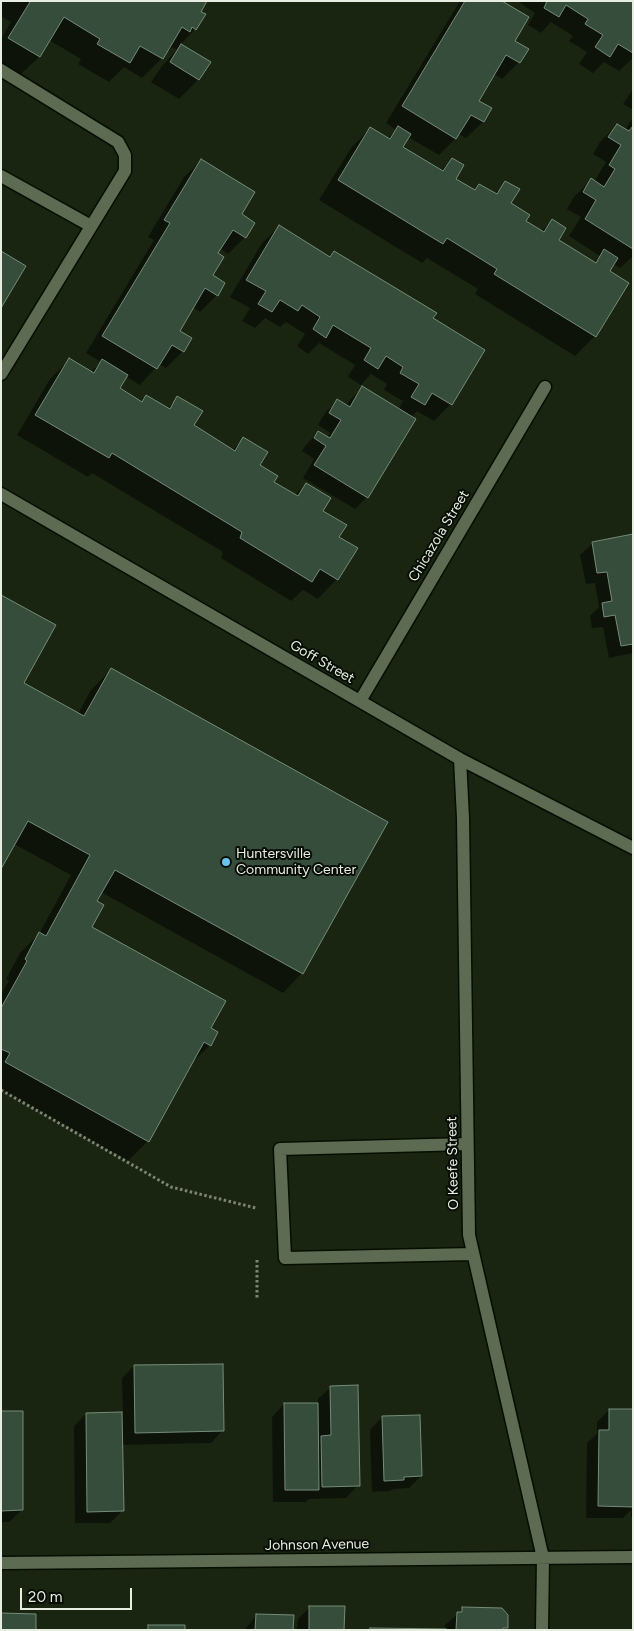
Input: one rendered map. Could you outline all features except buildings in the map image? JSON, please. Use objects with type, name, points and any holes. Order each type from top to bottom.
[{"type":"street","points":[[1,70],[118,142],[125,155],[125,171],[1,374]]},
{"type":"street","points":[[1,176],[91,226]]},
{"type":"street","name":"Chicazola Street","points":[[360,701],[545,387]]},
{"type":"street","name":"Goff Street","points":[[1,494],[460,758],[633,848]]},
{"type":"street","name":"O Keefe Street","points":[[460,758],[463,818],[469,1235],[543,1558],[542,1630]]},
{"type":"street","points":[[467,1144],[280,1149],[285,1258],[473,1254]]},
{"type":"street","name":"Johnson Avenue","points":[[1,1563],[633,1556]]},
{"type":"path","points":[[1,1090],[171,1187],[256,1207],[256,1217]]},
{"type":"path","points":[[257,1254],[257,1300]]},
{"type":"place","name":"Huntersville Community Center","points":[[226,862]]}]
